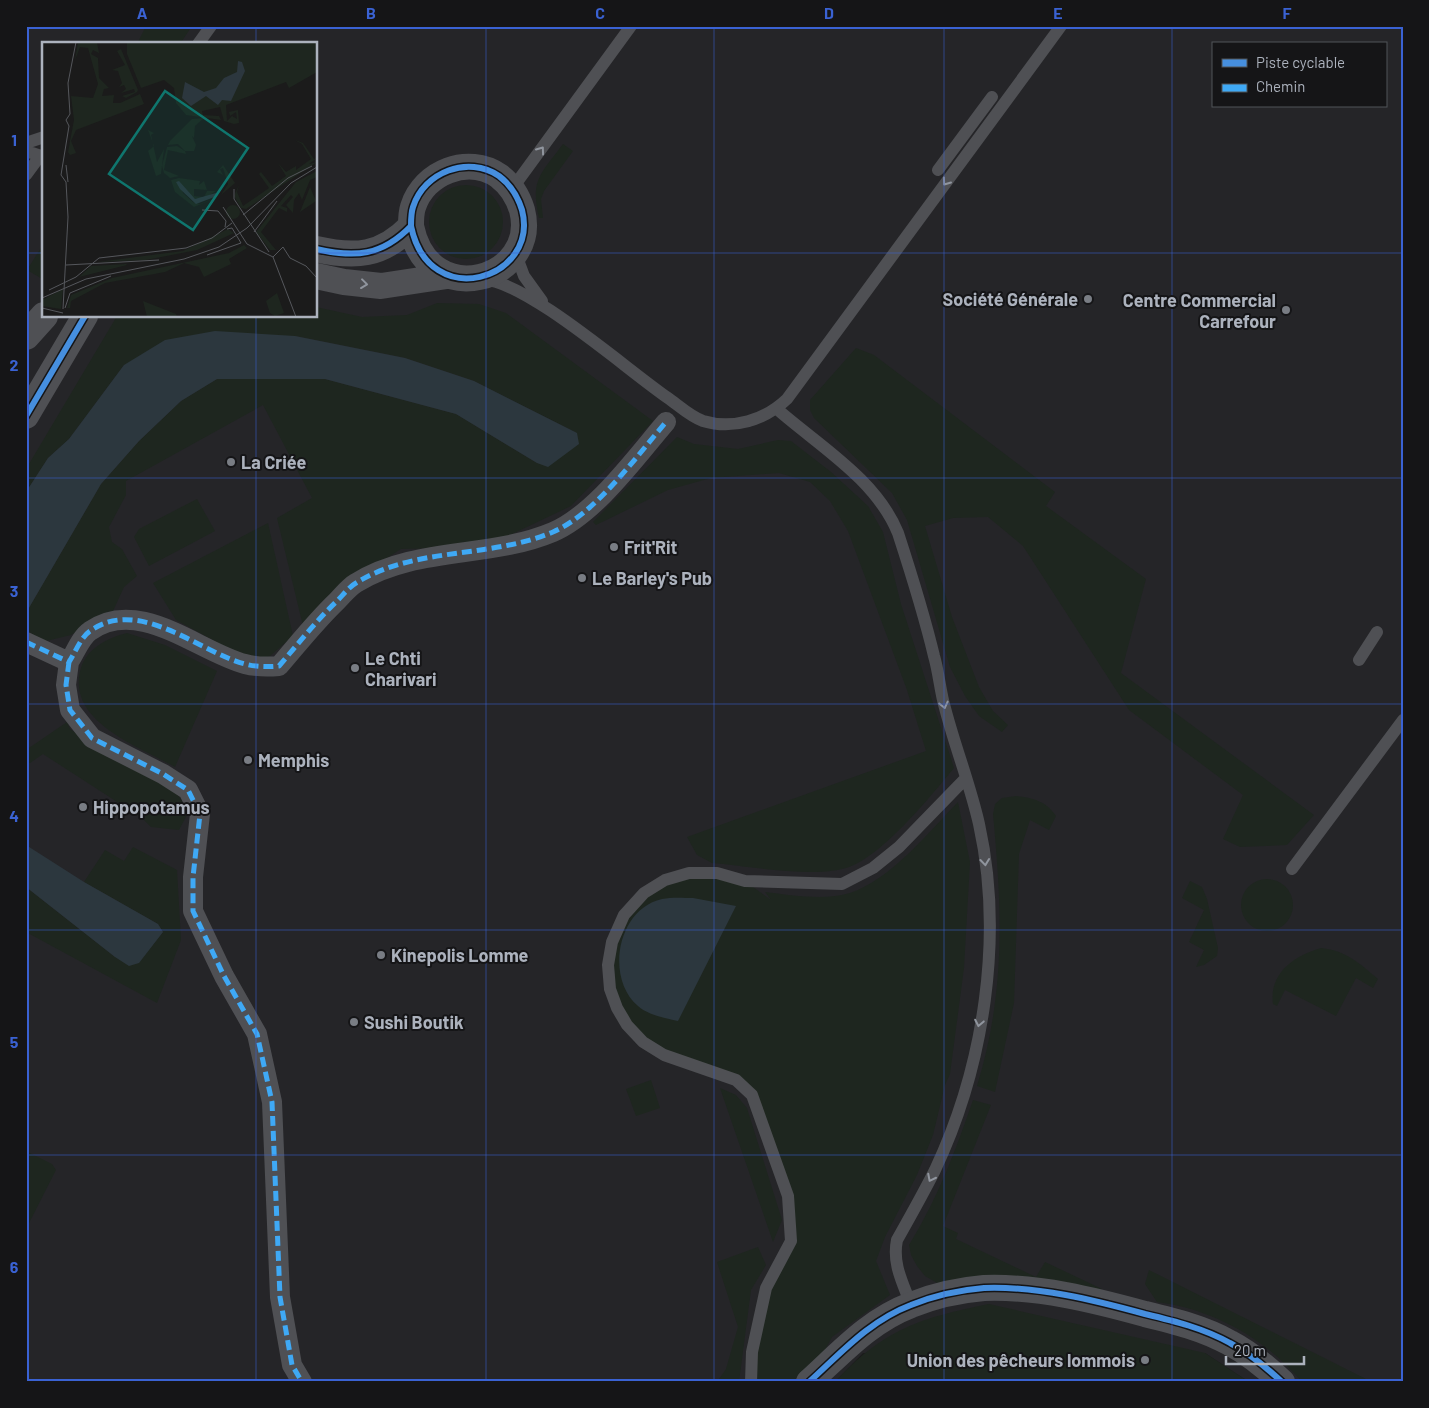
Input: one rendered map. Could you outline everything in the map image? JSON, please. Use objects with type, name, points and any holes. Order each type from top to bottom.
[{"type":"street","points":[[466,166],[484,169],[499,176],[512,189],[523,215],[523,230],[515,252],[504,265],[490,274],[474,279],[460,279],[447,276],[433,268],[422,256],[414,242],[411,226],[413,208],[420,192],[432,178],[448,170],[466,166]]},
{"type":"street","points":[[318,249],[348,255],[360,254],[392,244],[411,226]]},
{"type":"street","points":[[318,276],[344,282],[381,286],[447,276]]},
{"type":"street","points":[[26,336],[43,318]]},
{"type":"street","points":[[26,350],[44,318]]},
{"type":"street","points":[[26,416],[84,318]]},
{"type":"street","points":[[302,1382],[292,1365],[280,1297],[272,1102],[257,1034],[224,976],[193,911],[193,877],[200,814],[188,790],[163,774],[92,738],[70,710],[66,685],[68,662],[89,631],[109,622],[130,619],[160,626],[244,664],[262,667],[279,666],[320,618],[354,584],[386,567],[416,558],[503,548],[554,532],[589,509],[666,422]]},
{"type":"street","points":[[26,642],[68,662]]},
{"type":"street","points":[[809,1382],[854,1339],[889,1315],[911,1305],[943,1296],[985,1288],[1026,1290],[1113,1305],[1194,1327],[1212,1334],[1250,1355],[1282,1382]]},
{"type":"lane","points":[[199,42],[211,26]]},
{"type":"lane","points":[[512,189],[631,26]]},
{"type":"lane","points":[[474,279],[490,280],[509,286],[554,314],[702,421],[737,424],[749,422],[777,409],[787,399],[1061,26]]},
{"type":"lane","points":[[938,170],[992,97]]},
{"type":"lane","points":[[26,143],[42,138]]},
{"type":"lane","points":[[26,151],[42,157],[26,175]]},
{"type":"lane","points":[[515,252],[530,288],[554,314]]},
{"type":"lane","points":[[777,409],[863,482],[891,516],[898,533],[935,657],[944,706],[965,779],[974,802],[983,848],[988,900],[988,960],[980,1022],[964,1092],[935,1170],[897,1240],[896,1264],[911,1305]]},
{"type":"lane","points":[[1359,660],[1377,632]]},
{"type":"lane","points":[[1292,869],[1403,720]]},
{"type":"lane","points":[[751,1382],[752,1352],[766,1288],[791,1241],[788,1196],[752,1095],[736,1080],[664,1055],[643,1042],[627,1025],[617,1008],[610,989],[608,966],[612,942],[624,915],[644,893],[665,880],[689,873],[717,873],[745,881],[842,884],[873,868],[898,847],[965,779]]},
{"type":"shaded area","points":[[26,26],[1403,26],[1403,1382],[1249,1382],[1205,1353],[863,1353],[835,1382],[26,1382]]},
{"type":"shaded area","points":[[146,26],[192,26],[181,42],[138,42]]},
{"type":"shaded area","points":[[563,144],[573,151],[544,191],[541,199],[543,218],[539,218],[536,194],[539,178]]},
{"type":"shaded area","points":[[466,185],[487,191],[497,201],[503,222],[497,243],[487,253],[466,259],[445,253],[435,243],[429,222],[435,201],[445,191]]},
{"type":"shaded area","points":[[42,246],[42,279],[27,270]]},
{"type":"shaded area","points":[[437,303],[479,304],[506,313],[653,421],[571,506],[485,547],[401,549],[356,578],[303,626],[277,518],[312,498],[263,405],[126,481],[126,495],[109,527],[112,542],[122,549],[137,576],[124,587],[113,611],[107,612],[71,635],[42,642],[26,629],[26,613],[101,484],[139,441],[181,401],[217,379],[325,379],[456,414],[537,463],[548,466],[577,433],[474,381],[405,358],[295,336],[124,365],[69,439],[48,458],[26,492],[26,469],[116,318],[318,318],[318,307],[362,317],[407,315]]},
{"type":"shaded area","points":[[215,331],[295,336],[405,358],[474,381],[577,433],[579,444],[548,467],[537,463],[456,414],[325,379],[217,379],[181,401],[139,441],[101,484],[26,613],[26,492],[48,458],[69,439],[124,365],[165,340]]},
{"type":"shaded area","points":[[856,348],[874,355],[1055,492],[1046,506],[1146,579],[1121,673],[1314,815],[1287,845],[1240,847],[1223,839],[1243,795],[1129,710],[1023,546],[988,517],[953,518],[925,526],[952,617],[979,687],[993,711],[1008,725],[1002,732],[979,716],[965,696],[950,667],[907,520],[892,493],[814,418],[810,410],[810,400]]},
{"type":"shaded area","points":[[677,437],[694,444],[738,449],[778,440],[791,441],[831,472],[868,506],[883,532],[901,604],[954,768],[906,824],[877,850],[849,867],[819,872],[801,872],[712,863],[697,855],[687,837],[926,751],[907,690],[848,531],[830,501],[810,482],[779,473],[711,478],[668,490],[596,525],[593,522]]},
{"type":"shaded area","points":[[197,499],[215,531],[149,566],[134,537],[139,529]]},
{"type":"shaded area","points":[[268,523],[293,636],[270,656],[258,661],[231,650],[176,620],[153,583]]},
{"type":"shaded area","points":[[127,633],[165,645],[217,671],[175,767],[108,729],[94,717],[84,703],[79,687],[81,668],[84,661],[93,649],[99,645]]},
{"type":"shaded area","points":[[67,722],[70,729],[128,767],[173,788],[189,811],[179,830],[151,827],[142,818],[43,754],[30,763],[26,762],[26,750]]},
{"type":"shaded area","points":[[1016,796],[1039,801],[1056,816],[1049,830],[1030,820],[1019,854],[1014,1003],[995,1092],[977,1086],[993,1017],[999,950],[1000,917],[993,814],[995,804],[1002,798]]},
{"type":"shaded area","points":[[958,802],[970,862],[964,968],[950,1074],[945,1085],[933,1135],[917,1175],[885,1237],[876,1261],[890,1295],[832,1337],[822,1356],[794,1380],[751,1382],[766,1288],[791,1241],[788,1196],[753,1095],[736,1080],[664,1055],[617,1008],[612,942],[644,893],[689,873],[745,881],[771,900],[765,892],[796,896],[830,897],[850,893],[865,887],[880,878],[908,854]],"holes":[[[661,899],[624,934],[640,911]]]},
{"type":"shaded area","points":[[26,845],[84,882],[158,924],[163,932],[139,963],[129,966],[115,957],[26,887]]},
{"type":"shaded area","points":[[133,847],[177,870],[181,940],[157,1003],[26,932],[26,887],[115,957],[139,962],[163,932],[158,924],[84,882],[105,850],[124,861]]},
{"type":"shaded area","points":[[1262,879],[1272,879],[1286,886],[1293,900],[1293,910],[1286,924],[1272,931],[1262,931],[1252,927],[1245,920],[1241,910],[1241,900],[1245,890],[1252,883]]},
{"type":"shaded area","points":[[1190,881],[1202,887],[1207,899],[1218,948],[1217,956],[1204,965],[1196,967],[1204,950],[1189,942],[1204,910],[1182,898]]},
{"type":"shaded area","points":[[666,898],[693,898],[736,906],[678,1021],[657,1016],[638,1006],[628,994],[622,979],[619,962],[626,930],[635,916],[647,905]]},
{"type":"shaded area","points":[[1321,948],[1338,952],[1358,963],[1378,979],[1373,988],[1356,978],[1336,1016],[1285,990],[1277,1006],[1273,1004],[1275,983],[1285,967],[1311,951]]},
{"type":"shaded area","points":[[651,1080],[660,1108],[636,1116],[626,1089]]},
{"type":"shaded area","points":[[720,1088],[736,1095],[747,1108],[782,1220],[773,1242]]},
{"type":"shaded area","points":[[973,1100],[991,1105],[943,1226],[958,1233],[956,1239],[1036,1277],[1045,1262],[1102,1289],[1087,1289],[997,1275],[939,1284],[925,1276],[917,1266],[911,1255],[909,1245],[929,1210],[945,1174]]},
{"type":"shaded area","points":[[26,1151],[52,1164],[56,1170],[26,1229]]},
{"type":"shaded area","points":[[758,1247],[766,1265],[751,1290],[739,1382],[717,1382],[726,1369],[738,1327],[717,1262]]},
{"type":"shaded area","points":[[1149,1270],[1366,1379],[1365,1382],[1302,1382],[1272,1352],[1237,1329],[1198,1311],[1157,1302],[1145,1284]]},
{"type":"shaded area","points":[[989,1304],[1205,1353],[1249,1382],[835,1382],[870,1349],[904,1328],[943,1315]]},
{"type":"marked path","points":[[26,642],[69,662],[81,641],[90,631],[109,622],[128,620],[148,623],[169,630],[227,658],[245,664],[253,666],[279,666],[348,589],[379,571],[403,563],[529,540],[569,524],[599,499],[666,422]]},
{"type":"marked path","points":[[69,662],[66,685],[70,710],[92,738],[163,774],[188,790],[200,814],[193,877],[193,911],[224,976],[257,1034],[272,1102],[280,1297],[292,1365],[302,1382]]},
{"type":"cycle path","points":[[474,167],[487,170],[499,176],[510,187],[522,210],[523,234],[515,254],[500,269],[480,277],[459,278],[438,270],[422,253],[411,226],[413,207],[427,184],[448,170],[474,167]]},
{"type":"cycle path","points":[[318,249],[356,254],[367,252],[389,244],[411,226]]},
{"type":"cycle path","points":[[26,416],[84,318]]},
{"type":"cycle path","points":[[809,1382],[856,1339],[896,1312],[919,1302],[947,1294],[984,1288],[1025,1289],[1066,1295],[1167,1319],[1199,1329],[1244,1351],[1282,1382]]},
{"type":"place","name":"Société Générale","points":[[1088,299]]},
{"type":"place","name":"Centre Commercial Carrefour","points":[[1286,310]]},
{"type":"place","name":"La Criée","points":[[231,462]]},
{"type":"place","name":"Frit'Rit","points":[[614,547]]},
{"type":"place","name":"Le Barley's Pub","points":[[582,578]]},
{"type":"place","name":"Le Chti Charivari","points":[[355,668]]},
{"type":"place","name":"Memphis","points":[[248,760]]},
{"type":"place","name":"Hippopotamus","points":[[83,807]]},
{"type":"place","name":"Kinepolis Lomme","points":[[381,955]]},
{"type":"place","name":"Sushi Boutik","points":[[354,1022]]},
{"type":"place","name":"Union des pêcheurs lommois","points":[[1145,1360]]}]
